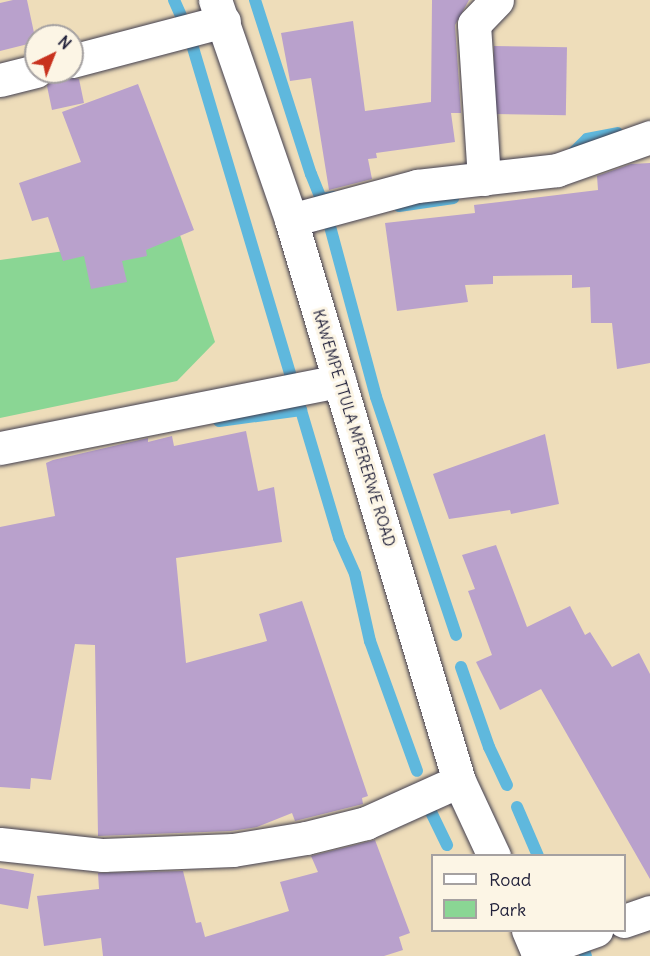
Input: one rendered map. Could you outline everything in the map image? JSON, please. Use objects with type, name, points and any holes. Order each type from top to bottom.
[{"type":"street","points":[[484,178],[474,24],[497,0]]},
{"type":"street","points":[[84,57],[220,11]]},
{"type":"street","name":"KAWEMPE TTULA MPERERWE ROAD","points":[[220,11],[291,220],[459,781],[494,854]]},
{"type":"street","points":[[0,80],[24,74]]},
{"type":"street","points":[[291,220],[417,186],[557,170],[650,136]]},
{"type":"street","points":[[0,448],[339,381]]},
{"type":"street","points":[[0,844],[103,855],[233,850],[366,823],[459,781]]},
{"type":"street","points":[[626,920],[650,912]]},
{"type":"street","points":[[534,946],[588,932]]},
{"type":"green space","points":[[180,235],[215,342],[177,381],[0,418],[0,260]]},
{"type":"building","points":[[27,0],[32,24],[24,24],[24,45],[0,51],[0,3]]},
{"type":"building","points":[[432,0],[469,0],[455,25],[461,113],[451,113],[455,142],[376,153],[377,158],[368,159],[372,179],[329,190],[311,78],[290,81],[281,33],[353,21],[365,111],[431,102]]},
{"type":"building","points":[[494,46],[567,47],[566,115],[493,114]]},
{"type":"building","points":[[48,84],[80,84],[84,103],[52,110]]},
{"type":"building","points":[[138,84],[194,230],[146,250],[147,256],[122,261],[127,282],[91,289],[84,256],[63,261],[48,217],[32,221],[19,183],[81,162],[62,112]]},
{"type":"building","points":[[650,163],[650,363],[617,369],[612,323],[591,323],[590,287],[572,288],[572,275],[493,276],[493,284],[465,285],[468,302],[397,311],[385,223],[475,213],[474,205],[598,190],[597,176],[631,164]]},
{"type":"building","points":[[246,431],[258,491],[274,487],[282,542],[176,558],[186,663],[267,641],[259,614],[302,601],[368,796],[362,798],[363,804],[295,821],[292,813],[257,827],[231,831],[98,836],[95,645],[75,644],[51,780],[31,778],[30,789],[0,787],[0,527],[55,516],[46,463],[53,460],[148,438],[148,442],[172,436],[174,446]]},
{"type":"building","points":[[545,434],[559,504],[511,514],[510,510],[449,519],[433,474]]},
{"type":"building","points":[[496,545],[527,627],[570,606],[585,635],[590,632],[612,667],[639,653],[650,674],[650,879],[541,689],[500,710],[476,662],[492,655],[468,591],[475,589],[462,555]]},
{"type":"building","points":[[375,840],[410,933],[399,937],[403,950],[384,956],[103,956],[101,938],[44,946],[37,896],[99,889],[98,873],[183,871],[196,923],[201,922],[205,937],[289,911],[280,882],[318,872],[311,856]]},
{"type":"building","points":[[0,868],[34,874],[28,909],[0,904]]},
{"type":"waterway","points":[[174,0],[188,31],[339,538],[355,574],[370,641],[417,771]]},
{"type":"waterway","points":[[255,0],[311,174],[321,199],[333,197]]},
{"type":"waterway","points":[[572,154],[587,139],[617,133]]},
{"type":"waterway","points":[[399,206],[453,198]]},
{"type":"waterway","points":[[335,217],[328,219],[376,397],[456,635]]},
{"type":"waterway","points":[[219,421],[301,410]]},
{"type":"waterway","points":[[461,667],[489,747],[507,785]]},
{"type":"waterway","points":[[517,807],[537,854]]},
{"type":"waterway","points":[[430,810],[447,845]]},
{"type":"waterway","points":[[579,937],[586,956]]}]
